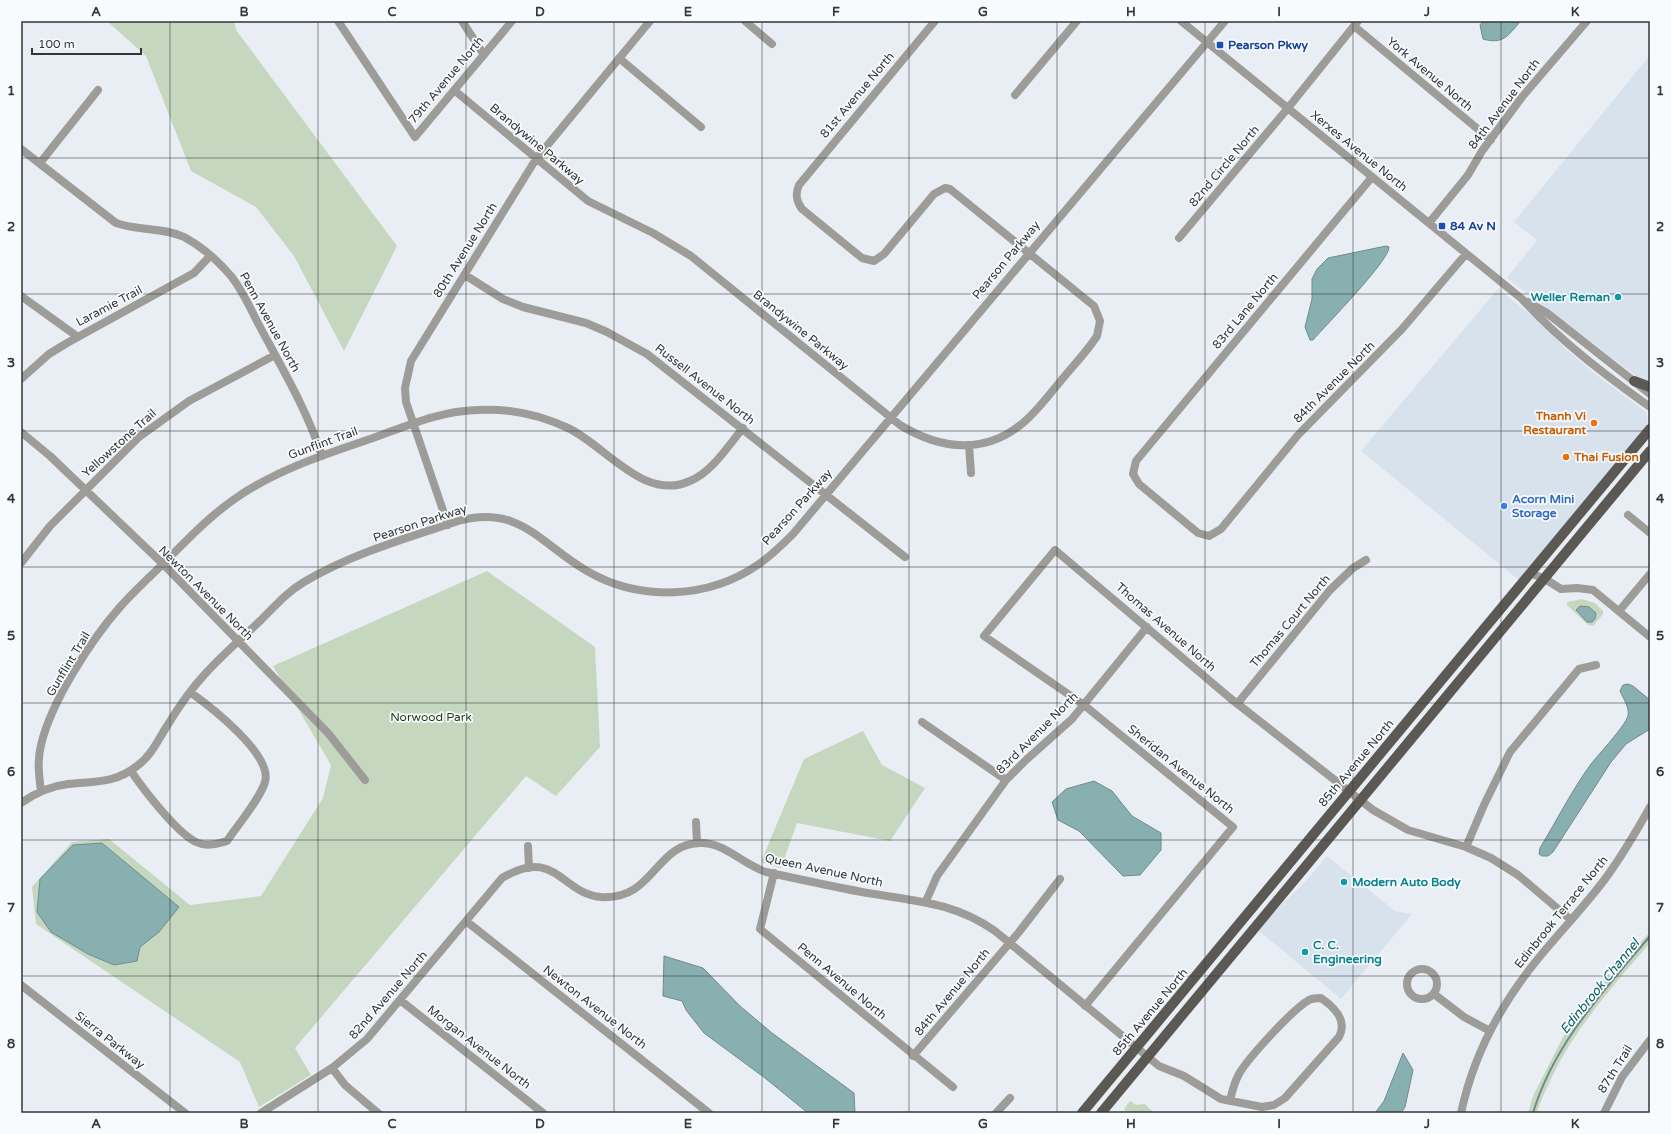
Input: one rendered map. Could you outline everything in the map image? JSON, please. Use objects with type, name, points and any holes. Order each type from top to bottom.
[{"type":"main road","points":[[1634,381],[1650,388]]},
{"type":"main road","name":"85th Avenue North","points":[[1082,1113],[1650,429]]},
{"type":"main road","points":[[1101,1113],[1650,451]]},
{"type":"street","name":"79th Avenue North","points":[[338,21],[415,137],[512,21]]},
{"type":"street","points":[[462,21],[484,55]]},
{"type":"street","name":"80th Avenue North","points":[[448,524],[406,402],[405,388],[411,361],[536,159],[650,21]]},
{"type":"street","points":[[745,21],[772,44]]},
{"type":"street","name":"81st Avenue North","points":[[935,21],[799,185],[796,192],[797,200],[802,209],[862,258],[868,261],[874,261],[884,254],[934,194],[945,188],[955,191],[1029,252]]},
{"type":"street","points":[[1015,95],[1077,21]]},
{"type":"street","name":"Xerxes Avenue North","points":[[1181,21],[1522,299],[1541,320],[1592,365],[1650,407]]},
{"type":"street","name":"Pearson Parkway","points":[[21,803],[41,791],[68,784],[98,783],[113,779],[131,771],[149,755],[190,692],[204,674],[283,597],[303,583],[346,560],[448,524],[474,517],[506,518],[521,524],[568,560],[588,572],[608,582],[652,592],[675,593],[697,590],[740,576],[759,564],[777,550],[826,494],[1225,21]]},
{"type":"street","name":"84th Avenue North","points":[[1429,223],[1468,175],[1522,97],[1587,21]]},
{"type":"street","points":[[1288,108],[1356,24]]},
{"type":"street","name":"York Avenue North","points":[[1356,24],[1491,140]]},
{"type":"street","points":[[619,58],[701,128]]},
{"type":"street","points":[[40,163],[98,90]]},
{"type":"street","name":"Brandywine Parkway","points":[[454,90],[588,201],[654,233],[691,256],[891,417],[914,434],[930,440],[946,444],[969,445],[996,439],[1011,432],[1024,422],[1096,336],[1100,321],[1098,313],[1088,300],[1029,252]]},
{"type":"street","name":"82nd Circle North","points":[[1178,238],[1288,108]]},
{"type":"street","name":"Penn Avenue North","points":[[21,149],[116,223],[126,227],[177,234],[186,238],[210,256],[232,278],[275,355],[306,415],[322,456]]},
{"type":"street","name":"83rd Lane North","points":[[1221,529],[1210,536],[1198,533],[1139,484],[1133,474],[1136,461],[1372,177]]},
{"type":"street","name":"84th Avenue North","points":[[1221,529],[1298,435],[1402,329],[1466,254]]},
{"type":"street","name":"Laramie Trail","points":[[21,379],[49,354],[194,274],[210,256]]},
{"type":"street","name":"Russell Avenue North","points":[[465,275],[503,299],[522,306],[586,323],[627,342],[665,367],[905,557]]},
{"type":"street","points":[[21,296],[78,337]]},
{"type":"street","name":"Xerxes Avenue North","points":[[1522,299],[1547,312],[1650,394]]},
{"type":"street","name":"Yellowstone Trail","points":[[21,563],[50,526],[84,491],[117,458],[164,418],[216,386],[275,355]]},
{"type":"street","name":"Gunflint Trail","points":[[41,791],[39,762],[45,731],[59,700],[93,644],[120,607],[212,515],[236,498],[289,468],[436,416],[465,410],[494,410],[522,413],[554,422],[570,429],[601,449],[634,475],[656,485],[668,486],[691,481],[701,475],[743,428]]},
{"type":"street","name":"Newton Avenue North","points":[[21,432],[50,456],[84,491],[162,564],[328,733],[364,780]]},
{"type":"street","points":[[969,445],[971,474]]},
{"type":"street","points":[[1628,515],[1650,533]]},
{"type":"street","name":"Thomas Avenue North","points":[[984,636],[1055,550],[1237,704],[1361,801],[1389,820],[1408,830],[1466,847],[1491,858],[1514,872],[1571,920]]},
{"type":"street","name":"Thomas Court North","points":[[1237,704],[1330,590],[1353,568],[1366,560]]},
{"type":"street","points":[[1530,573],[1561,589],[1593,590],[1650,637]]},
{"type":"street","points":[[1619,611],[1650,574]]},
{"type":"street","name":"83rd Avenue North","points":[[926,901],[937,876],[1006,780],[1084,706],[1147,627]]},
{"type":"street","name":"Sheridan Avenue North","points":[[984,636],[1084,706],[1233,827],[1085,1006]]},
{"type":"street","points":[[1466,847],[1484,804],[1512,749],[1580,669],[1596,665]]},
{"type":"street","points":[[131,771],[150,797],[188,837],[206,845],[227,841],[261,791],[265,782],[266,771],[258,754],[215,711],[190,692]]},
{"type":"street","points":[[922,722],[1006,780]]},
{"type":"street","name":"Edinbrook Terrace North","points":[[1461,1113],[1469,1082],[1490,1031],[1518,985],[1612,869],[1650,807]]},
{"type":"street","points":[[696,822],[697,844]]},
{"type":"street","name":"Queen Avenue North","points":[[495,886],[510,873],[529,868],[542,868],[555,872],[587,894],[613,897],[626,894],[638,888],[671,852],[681,847],[697,844],[715,845],[755,868],[774,873],[862,892],[926,901],[966,914],[991,928],[1085,1006],[1138,1047],[1159,1066],[1184,1076],[1221,1099],[1230,1101],[1262,1107],[1280,1103],[1339,1037],[1342,1024],[1335,1010],[1321,998],[1310,999],[1305,1003],[1278,1028],[1247,1063],[1234,1085],[1230,1101]]},
{"type":"street","points":[[528,846],[529,868]]},
{"type":"street","name":"Penn Avenue North","points":[[774,873],[760,929],[913,1056],[953,1087]]},
{"type":"street","name":"84th Avenue North","points":[[913,1056],[1009,943],[1060,879]]},
{"type":"street","name":"82nd Avenue North","points":[[261,1113],[332,1068],[367,1039],[495,886]]},
{"type":"street","name":"Newton Avenue North","points":[[466,921],[709,1113]]},
{"type":"street","name":"Sierra Parkway","points":[[21,985],[185,1113]]},
{"type":"street","points":[[1434,994],[1464,1017],[1490,1031]]},
{"type":"street","name":"Morgan Avenue North","points":[[400,1000],[543,1113]]},
{"type":"street","name":"87th Trail","points":[[1604,1113],[1622,1077],[1650,1040]]},
{"type":"street","points":[[332,1068],[345,1085],[378,1113]]},
{"type":"street","points":[[996,1113],[1010,1098]]},
{"type":"shaded area","points":[[1650,55],[1650,383],[1641,380],[1507,278],[1537,240],[1514,222]]},
{"type":"shaded area","points":[[1498,289],[1534,317],[1566,349],[1594,373],[1646,412],[1648,422],[1645,429],[1519,580],[1361,451]]},
{"type":"shaded area","points":[[1327,856],[1395,911],[1412,914],[1341,999],[1259,931],[1273,913],[1306,881]]},
{"type":"green space","points":[[107,21],[234,21],[236,30],[397,246],[344,351],[294,256],[256,207],[191,171],[146,56]]},
{"type":"green space","name":"Norwood Park","points":[[487,571],[595,647],[600,747],[556,796],[526,776],[295,1048],[311,1075],[259,1107],[240,1062],[36,924],[32,887],[72,842],[109,839],[190,905],[261,896],[323,798],[331,765],[273,666]]},
{"type":"green space","points":[[1582,599],[1595,603],[1603,611],[1603,614],[1593,626],[1588,625],[1567,605],[1567,602]]},
{"type":"green space","points":[[863,731],[882,765],[925,788],[890,841],[797,823],[781,868],[761,862],[804,759]]},
{"type":"green space","points":[[1650,932],[1650,943],[1622,975],[1571,1042],[1551,1079],[1541,1100],[1537,1113],[1528,1113],[1533,1096],[1563,1037],[1588,1000]]},
{"type":"green space","points":[[1130,1101],[1136,1105],[1145,1104],[1154,1113],[1127,1113],[1124,1109]]},
{"type":"water","points":[[1483,21],[1521,21],[1505,38],[1490,41],[1483,39],[1480,25]]},
{"type":"water","points":[[1386,246],[1389,247],[1387,254],[1369,278],[1313,340],[1310,340],[1305,327],[1312,299],[1312,279],[1317,269],[1328,258]]},
{"type":"water","points":[[1580,606],[1589,607],[1596,613],[1595,619],[1592,622],[1587,622],[1576,610]]},
{"type":"water","points":[[1628,684],[1633,686],[1650,700],[1650,729],[1626,744],[1611,762],[1553,852],[1548,856],[1542,856],[1539,854],[1540,848],[1577,784],[1591,764],[1626,721],[1628,710],[1620,691],[1623,685]]},
{"type":"water","points":[[1094,781],[1112,791],[1132,816],[1161,833],[1161,850],[1140,875],[1123,876],[1079,831],[1058,820],[1052,802],[1066,789]]},
{"type":"water","points":[[102,843],[179,907],[159,932],[140,947],[137,961],[114,965],[88,954],[51,932],[37,912],[40,879],[73,845]]},
{"type":"water","points":[[664,956],[703,968],[740,1006],[772,1033],[854,1093],[855,1113],[808,1113],[765,1078],[704,1033],[686,1010],[682,1001],[663,996]]},
{"type":"water","points":[[1403,1053],[1413,1070],[1405,1107],[1401,1113],[1375,1113],[1384,1101]]},
{"type":"waterway","name":"Edinbrook Channel","points":[[1533,1113],[1542,1088],[1567,1041],[1598,998],[1650,936]]},
{"type":"place","name":"Pearson Pkwy","points":[[1220,45]]},
{"type":"place","name":"84 Av N","points":[[1442,226]]},
{"type":"place","name":"Weller Reman","points":[[1618,297]]},
{"type":"place","name":"Thanh Vi Restaurant","points":[[1594,423]]},
{"type":"place","name":"Thai Fusion","points":[[1566,457]]},
{"type":"place","name":"Acorn Mini Storage","points":[[1504,506]]},
{"type":"place","name":"Modern Auto Body","points":[[1344,882]]},
{"type":"place","name":"C. C. Engineering","points":[[1305,952]]}]
